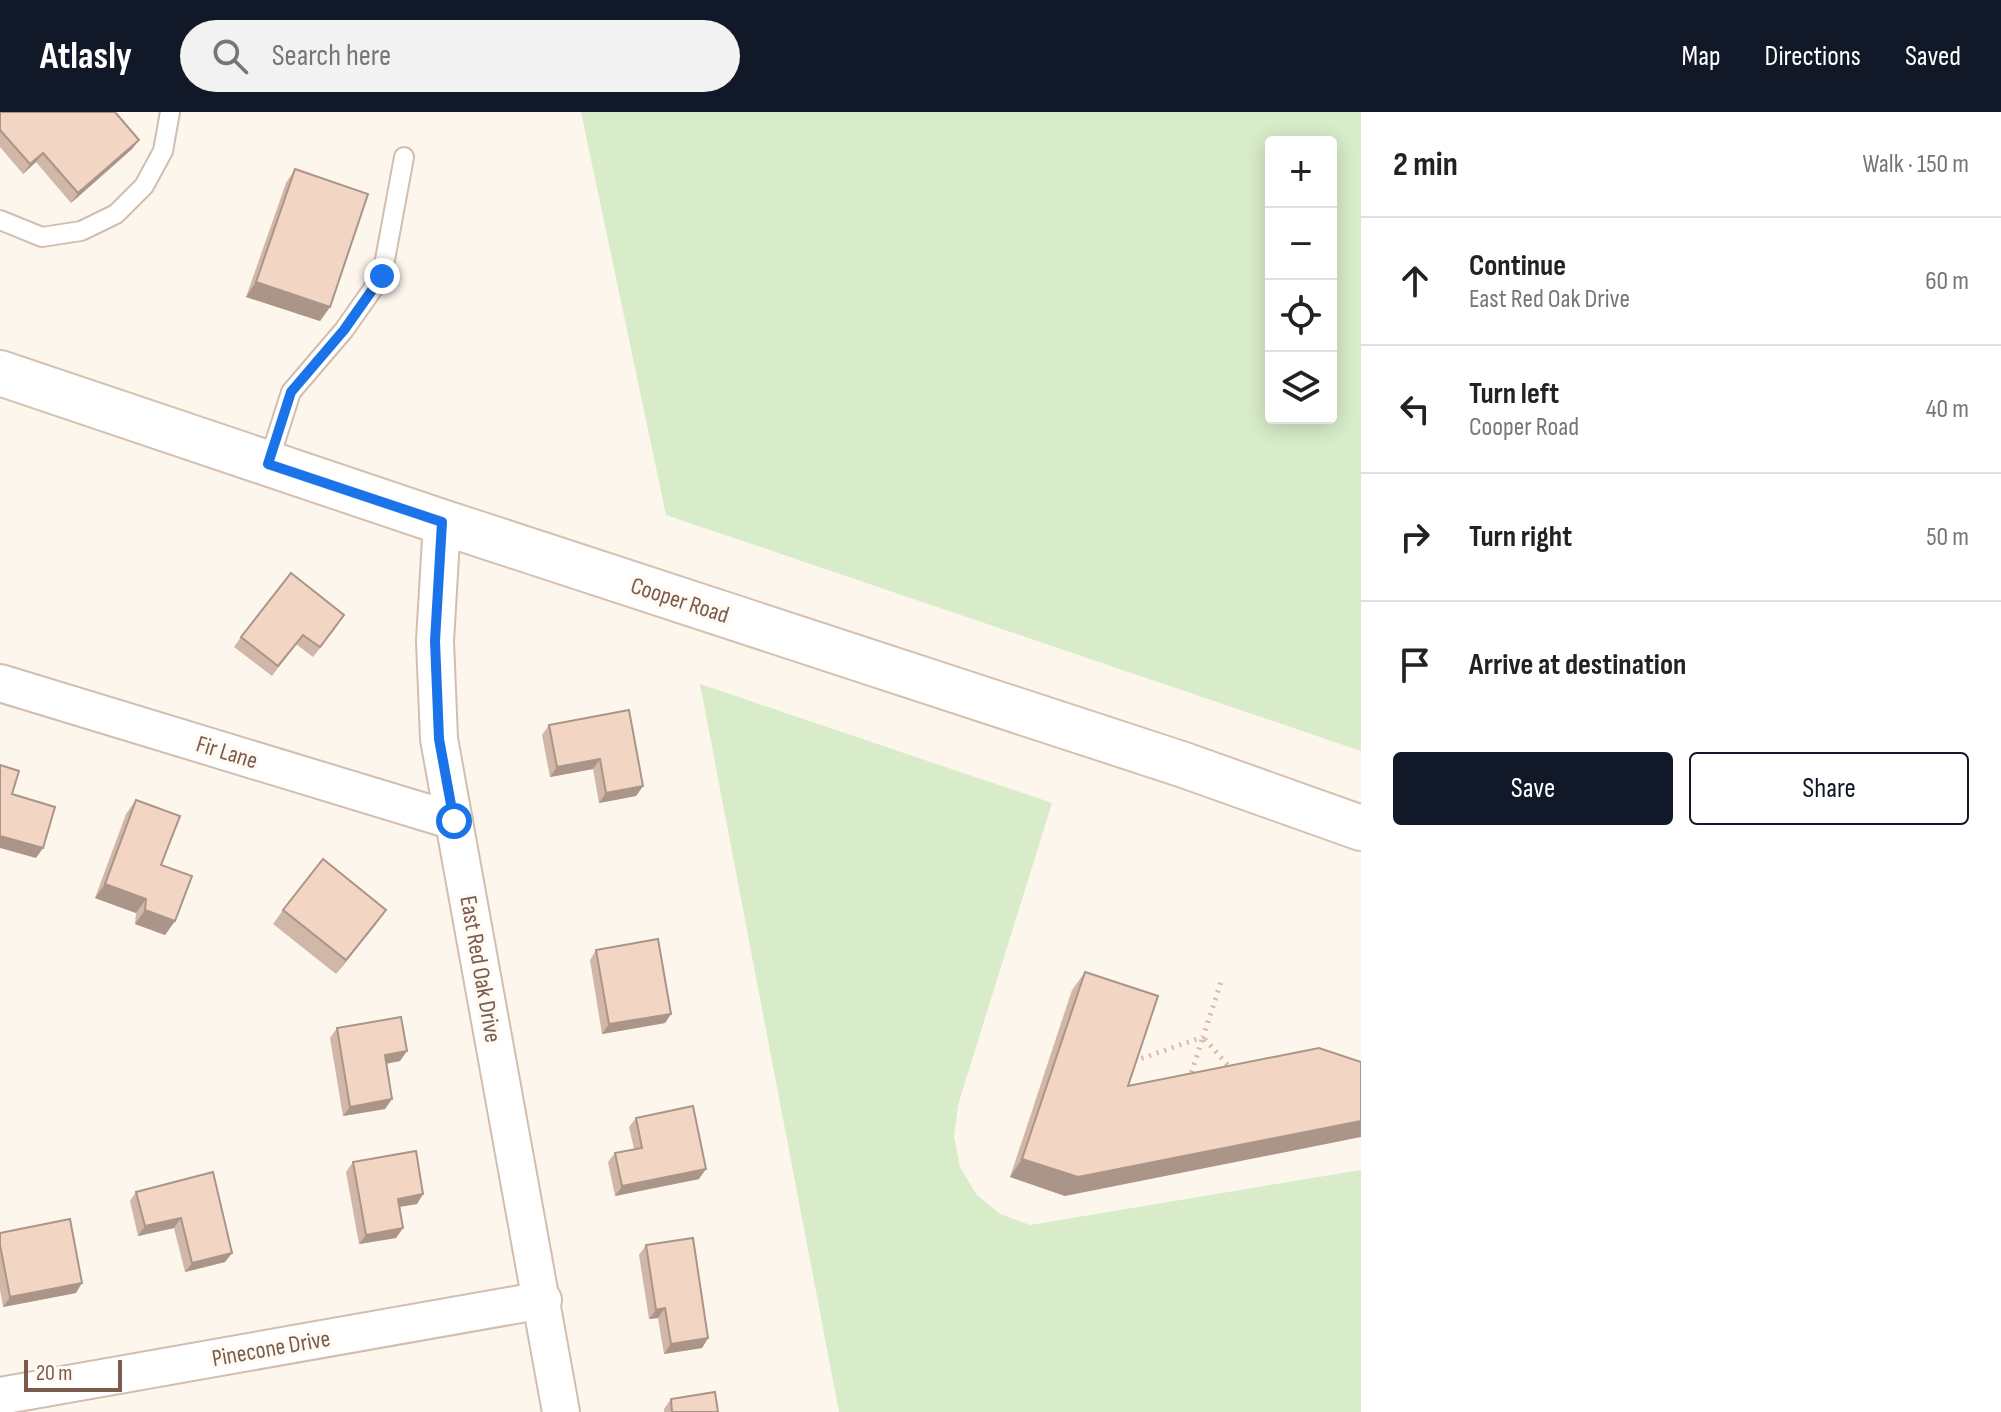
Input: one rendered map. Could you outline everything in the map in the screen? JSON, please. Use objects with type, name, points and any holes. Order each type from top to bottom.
[{"type":"street","name":"Cooper Road","points":[[0,373],[442,522],[1184,765],[1361,828]]},
{"type":"street","name":"East Red Oak Drive","points":[[442,522],[435,641],[439,739],[561,1412]]},
{"type":"street","name":"Fir Lane","points":[[0,683],[454,821]]},
{"type":"street","name":"Pinecone Drive","points":[[0,1396],[543,1300]]},
{"type":"lane","points":[[0,220],[42,237],[81,231],[116,214],[144,186],[163,151],[170,112]]},
{"type":"lane","points":[[268,464],[291,392],[344,330],[382,276],[404,157]]},
{"type":"path","points":[[1185,1091],[1222,979]]},
{"type":"path","points":[[1129,1063],[1203,1037]]},
{"type":"path","points":[[1203,1037],[1241,1080]]},
{"type":"green space","points":[[581,112],[1361,112],[1361,751],[666,515]]},
{"type":"green space","points":[[700,684],[1052,803],[958,1105],[954,1136],[960,1167],[976,1194],[1000,1214],[1030,1225],[1361,1170],[1361,1412],[839,1412]]},
{"type":"building","points":[[0,112],[115,112],[139,140],[78,193],[43,153],[30,164],[0,130]]},
{"type":"building","points":[[295,169],[368,194],[330,307],[256,282]]},
{"type":"building","points":[[291,573],[344,615],[320,647],[303,635],[278,666],[241,637]]},
{"type":"building","points":[[629,710],[643,786],[606,793],[600,759],[557,767],[549,725]]},
{"type":"building","points":[[0,765],[19,771],[12,794],[55,807],[43,848],[0,836]]},
{"type":"building","points":[[136,800],[180,816],[161,865],[192,876],[175,921],[145,910],[146,899],[105,884]]},
{"type":"building","points":[[323,859],[386,910],[346,960],[283,910]]},
{"type":"building","points":[[658,939],[671,1014],[609,1024],[596,950]]},
{"type":"building","points":[[1085,972],[1158,996],[1128,1086],[1319,1048],[1361,1062],[1361,1121],[1078,1177],[1022,1159]]},
{"type":"building","points":[[401,1017],[407,1051],[385,1055],[392,1099],[350,1107],[337,1028]]},
{"type":"building","points":[[693,1106],[706,1169],[622,1186],[615,1153],[642,1148],[636,1118]]},
{"type":"building","points":[[416,1151],[423,1194],[398,1199],[403,1228],[366,1235],[353,1162]]},
{"type":"building","points":[[213,1172],[232,1253],[192,1263],[181,1218],[145,1226],[136,1192]]},
{"type":"building","points":[[70,1219],[82,1283],[10,1297],[0,1233]]},
{"type":"building","points":[[693,1238],[708,1338],[671,1344],[665,1308],[656,1310],[646,1245]]},
{"type":"building","points":[[715,1392],[718,1412],[672,1412],[671,1399]]},
{"type":"route","points":[[382,276],[344,330],[291,392],[268,464],[442,522],[435,641],[439,739],[454,821]]}]
